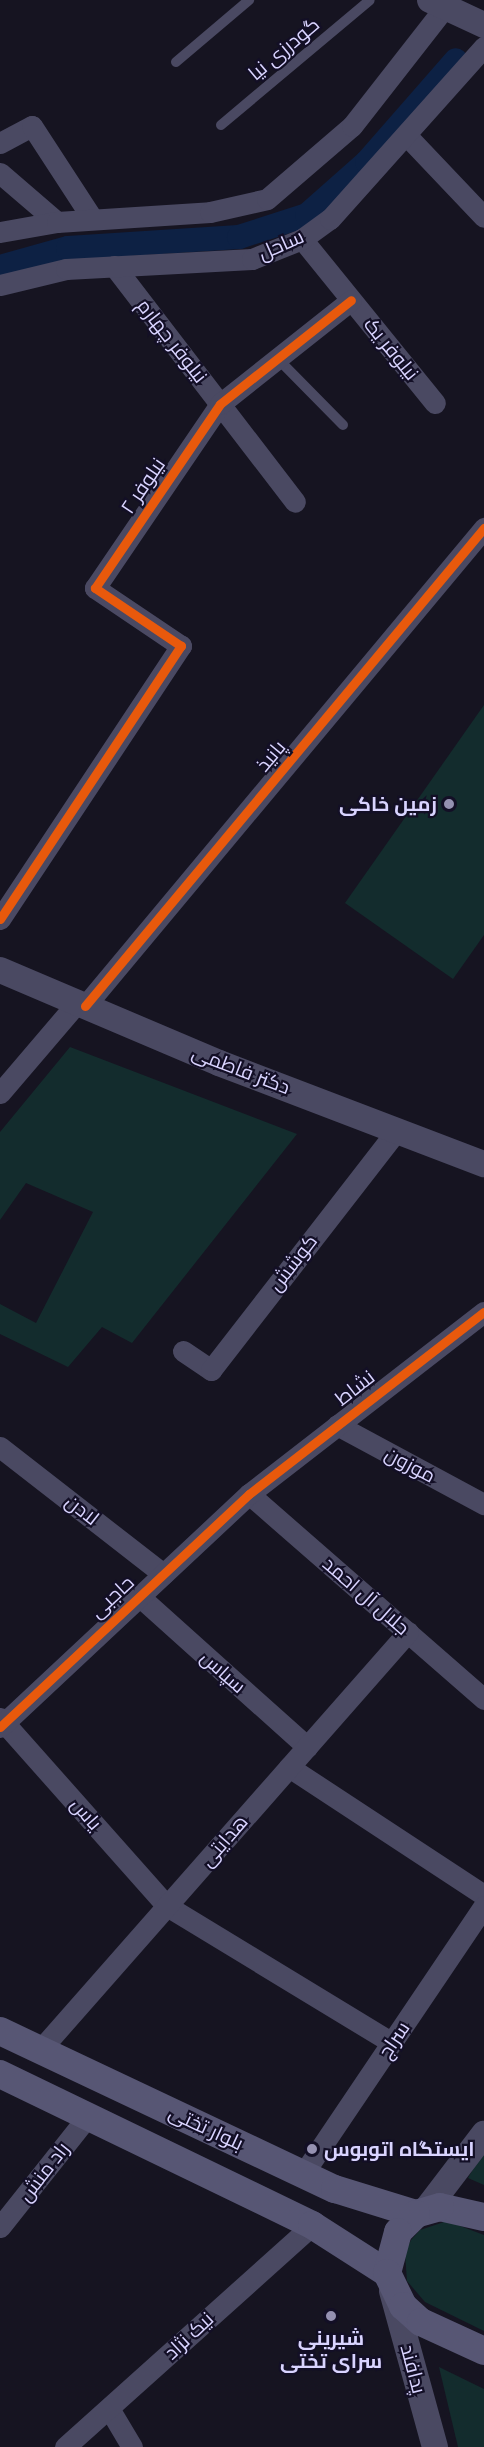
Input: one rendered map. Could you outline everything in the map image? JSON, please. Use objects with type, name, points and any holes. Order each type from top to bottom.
[{"type":"main road","name":"بلوار تختی","points":[[0,2031],[303,2174],[421,2212]]},
{"type":"main road","name":"بلوار تختی","points":[[0,2074],[312,2224],[389,2282],[421,2322],[484,2351]]},
{"type":"main road","points":[[389,2282],[398,2232],[421,2212],[460,2209],[484,2217]]},
{"type":"street","points":[[0,232],[92,218],[210,212],[267,198],[352,126],[437,3],[484,25]]},
{"type":"street","name":"ساحل","points":[[0,285],[66,269],[252,259],[302,239],[330,219],[408,137],[484,47]]},
{"type":"street","points":[[0,143],[32,126],[92,218]]},
{"type":"street","points":[[408,137],[484,217]]},
{"type":"street","points":[[0,173],[57,222]]},
{"type":"street","name":"نیلوفر یک","points":[[302,239],[435,403]]},
{"type":"street","name":"نیلوفر چهارم","points":[[114,266],[295,502]]},
{"type":"street","name":"نیلوفر ۲","points":[[0,919],[180,646],[95,588],[220,404],[351,300]]},
{"type":"street","name":"پانیذ","points":[[0,1093],[81,1004],[484,528]]},
{"type":"street","name":"دکتر فاطمی","points":[[0,970],[484,1164]]},
{"type":"street","name":"کوشش","points":[[183,1352],[211,1370],[397,1130]]},
{"type":"street","name":"نشاط","points":[[249,1494],[484,1313]]},
{"type":"street","name":"موزون","points":[[337,1425],[484,1504]]},
{"type":"street","name":"لادن","points":[[0,1447],[164,1574]]},
{"type":"street","name":"حاجبی","points":[[2,1722],[249,1494]]},
{"type":"street","name":"جلال آل احمد","points":[[249,1494],[484,1699]]},
{"type":"street","name":"سپاس","points":[[140,1596],[307,1747]]},
{"type":"street","name":"هدایتی","points":[[40,2050],[408,1632]]},
{"type":"street","name":"یاس","points":[[2,1722],[167,1906],[392,2043]]},
{"type":"street","points":[[289,1767],[484,1895]]},
{"type":"street","name":"سراج","points":[[303,2174],[484,1906]]},
{"type":"street","name":"راد منش","points":[[0,2227],[88,2116]]},
{"type":"street","points":[[421,2212],[484,2134]]},
{"type":"street","name":"نیک نژاد","points":[[65,2447],[110,2410],[312,2224]]},
{"type":"street","name":"پدافند","points":[[389,2282],[435,2447]]},
{"type":"street","points":[[110,2410],[132,2447]]},
{"type":"lane","points":[[176,62],[249,0]]},
{"type":"lane","name":"گودرزی نیا","points":[[221,125],[370,0]]},
{"type":"lane","points":[[277,358],[343,425]]},
{"type":"green space","name":"زمین خاکی","points":[[484,705],[484,935],[453,979],[345,903]]},
{"type":"green space","points":[[70,1047],[297,1134],[132,1343],[102,1327],[68,1367],[0,1334],[0,1304],[36,1323],[93,1212],[26,1183],[0,1220],[0,1132]]},
{"type":"green space","points":[[484,2150],[484,2185],[468,2178]]},
{"type":"green space","points":[[447,2221],[484,2235],[484,2331],[425,2302],[407,2281],[405,2253],[411,2240],[420,2230]]},
{"type":"green space","points":[[439,2367],[484,2389],[484,2447],[458,2447]]},
{"type":"waterway","points":[[0,267],[68,248],[239,237],[307,215],[367,162],[456,60]]},
{"type":"cycle path","points":[[0,919],[181,646],[95,588],[220,404],[351,300]]},
{"type":"cycle path","points":[[85,1006],[484,528]]},
{"type":"cycle path","points":[[0,1727],[249,1494],[484,1312]]},
{"type":"place","name":"زمین خاکی","points":[[449,804]]},
{"type":"place","name":"ایستگاه اتوبوس","points":[[312,2149]]},
{"type":"place","name":"شیرینی سرای تختی","points":[[331,2316]]}]
